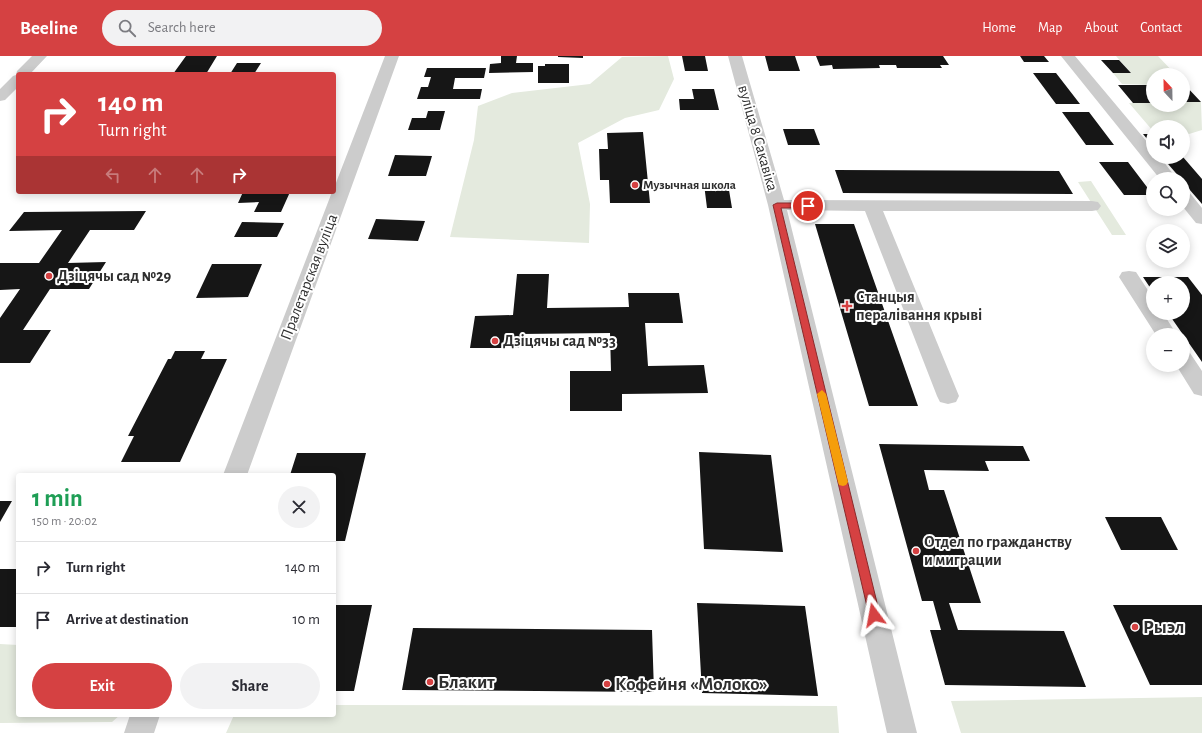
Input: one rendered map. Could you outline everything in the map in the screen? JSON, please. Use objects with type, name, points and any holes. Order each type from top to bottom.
[{"type":"street","points":[[24,72],[40,56]]},
{"type":"street","name":"Пралетарская вуліца","points":[[236,473],[392,56]]},
{"type":"street","name":"вуліца 8 Сакавіка","points":[[735,56],[777,205],[902,733]]},
{"type":"street","points":[[1068,56],[1163,172]]},
{"type":"street","points":[[0,97],[16,80]]},
{"type":"street","points":[[777,205],[1092,206]]},
{"type":"street","points":[[872,206],[948,396]]},
{"type":"street","points":[[1190,208],[1197,221]]},
{"type":"street","points":[[1129,277],[1162,328]]},
{"type":"street","points":[[1190,370],[1202,388]]},
{"type":"street","points":[[138,733],[144,717]]},
{"type":"shaded area","points":[[668,56],[674,79],[659,110],[625,118],[578,143],[590,204],[589,243],[450,237],[474,140],[478,106],[512,93],[590,84],[622,57]]},
{"type":"shaded area","points":[[1116,56],[1158,56],[1169,68],[1146,68],[1146,85],[1122,84],[1113,73],[1131,73]]},
{"type":"shaded area","points":[[1190,102],[1201,102],[1202,130],[1190,134],[1190,120],[1146,120],[1146,123],[1129,103],[1146,103],[1146,112],[1190,112]]},
{"type":"shaded area","points":[[1091,181],[1126,235],[1112,235],[1078,182]]},
{"type":"shaded area","points":[[0,644],[16,645],[16,717],[118,717],[112,722],[0,723]]},
{"type":"shaded area","points":[[1202,697],[1202,733],[961,733],[951,701]]},
{"type":"shaded area","points":[[336,705],[837,706],[839,733],[226,733],[233,717],[336,717]]},
{"type":"building","points":[[186,56],[217,56],[207,72],[174,72]]},
{"type":"building","points":[[501,56],[517,56],[516,63],[533,63],[533,72],[489,73],[490,64],[501,63]]},
{"type":"building","points":[[583,56],[583,58],[558,57]]},
{"type":"building","points":[[682,56],[705,56],[708,71],[685,71]]},
{"type":"building","points":[[765,56],[795,56],[800,71],[769,71]]},
{"type":"building","points":[[816,56],[943,56],[949,65],[940,65],[942,68],[897,68],[896,65],[879,65],[880,68],[833,69],[832,65],[820,66]]},
{"type":"building","points":[[1020,56],[1044,56],[1049,62],[1024,62]]},
{"type":"building","points":[[1101,60],[1119,60],[1131,73],[1113,73]]},
{"type":"building","points":[[237,63],[261,63],[255,72],[231,72]]},
{"type":"building","points":[[545,64],[569,64],[569,83],[538,83],[538,66],[545,66]]},
{"type":"building","points":[[427,68],[486,68],[484,78],[455,78],[453,89],[482,89],[480,99],[417,99],[421,87],[428,87],[431,77],[424,77]]},
{"type":"building","points":[[1033,73],[1056,73],[1080,104],[1056,104]]},
{"type":"building","points":[[1118,85],[1146,85],[1146,103],[1133,103]]},
{"type":"building","points":[[692,89],[714,89],[719,110],[680,110],[679,99],[694,99]]},
{"type":"building","points":[[1190,90],[1201,102],[1190,102]]},
{"type":"building","points":[[428,111],[445,111],[440,130],[408,130],[412,118],[426,118]]},
{"type":"building","points":[[1062,112],[1089,112],[1114,145],[1086,145]]},
{"type":"building","points":[[783,129],[814,129],[820,145],[788,145]]},
{"type":"building","points":[[643,132],[650,203],[610,203],[609,180],[600,180],[599,149],[608,149],[607,133]]},
{"type":"building","points":[[395,155],[432,156],[426,176],[388,176]]},
{"type":"building","points":[[1099,162],[1128,162],[1146,186],[1146,195],[1124,195]]},
{"type":"building","points":[[1168,164],[1189,164],[1202,179],[1202,204],[1190,190],[1190,172],[1175,172]]},
{"type":"building","points":[[835,170],[1059,171],[1073,194],[843,193]]},
{"type":"building","points":[[704,184],[728,184],[732,208],[707,208]]},
{"type":"building","points":[[242,194],[289,194],[281,212],[254,212],[259,202],[238,203]]},
{"type":"building","name":"Дзіцячы сад №29","points":[[146,211],[134,230],[90,230],[68,263],[106,262],[89,289],[50,289],[23,330],[51,330],[30,363],[0,363],[0,318],[20,289],[0,290],[0,263],[39,263],[62,230],[9,231],[24,212]]},
{"type":"building","points":[[376,219],[425,221],[418,241],[368,239]]},
{"type":"building","points":[[242,222],[284,223],[277,237],[234,237]]},
{"type":"building","points":[[815,224],[854,224],[918,406],[869,406]]},
{"type":"building","points":[[212,264],[262,264],[248,297],[196,298]]},
{"type":"building","name":"Дзіцячы сад №33","points":[[517,274],[549,274],[547,308],[629,307],[628,293],[679,293],[683,323],[645,323],[648,366],[704,365],[708,393],[622,394],[622,411],[570,411],[570,371],[611,371],[610,333],[520,334],[519,348],[470,348],[475,316],[513,315]]},
{"type":"building","points":[[1190,280],[1202,295],[1202,362],[1190,345],[1190,328],[1178,328],[1173,320],[1190,320]]},
{"type":"building","points":[[175,351],[205,351],[201,359],[227,359],[180,462],[121,462],[134,436],[128,436],[168,359],[171,359]]},
{"type":"building","points":[[879,444],[1023,446],[1030,461],[985,461],[989,471],[924,470],[929,490],[944,490],[981,603],[949,603],[958,630],[1064,631],[1086,687],[945,685],[930,630],[941,630],[933,601],[922,601]]},
{"type":"building","points":[[699,452],[771,455],[783,552],[704,549]]},
{"type":"building","points":[[297,453],[366,453],[345,541],[336,541],[336,473],[291,473]]},
{"type":"building","points":[[0,501],[12,501],[0,522]]},
{"type":"building","points":[[1105,517],[1161,517],[1178,550],[1121,550]]},
{"type":"building","points":[[0,569],[16,569],[16,627],[0,627]]},
{"type":"building","points":[[697,603],[805,606],[818,696],[702,693]]},
{"type":"building","points":[[336,605],[372,605],[354,691],[336,691]]},
{"type":"building","points":[[1113,605],[1202,605],[1202,685],[1150,685]]},
{"type":"building","points":[[413,628],[652,630],[654,692],[402,690]]},
{"type":"slow traffic","points":[[822,394],[843,482]]},
{"type":"place","name":"Музычная школа","points":[[635,185]]},
{"type":"place","name":"Дзіцячы сад №29","points":[[49,276]]},
{"type":"place","name":"Станцыя пералівання крыві","points":[[847,306]]},
{"type":"place","name":"Дзіцячы сад №33","points":[[495,341]]},
{"type":"place","name":"Отдел по гражданству и миграции","points":[[916,551]]},
{"type":"place","name":"Рыэл","points":[[1135,627]]},
{"type":"place","name":"Блакит","points":[[430,682]]},
{"type":"place","name":"Кофейня «Молоко»","points":[[607,684]]},
{"type":"route","points":[[808,206],[777,205],[874,615]]}]
